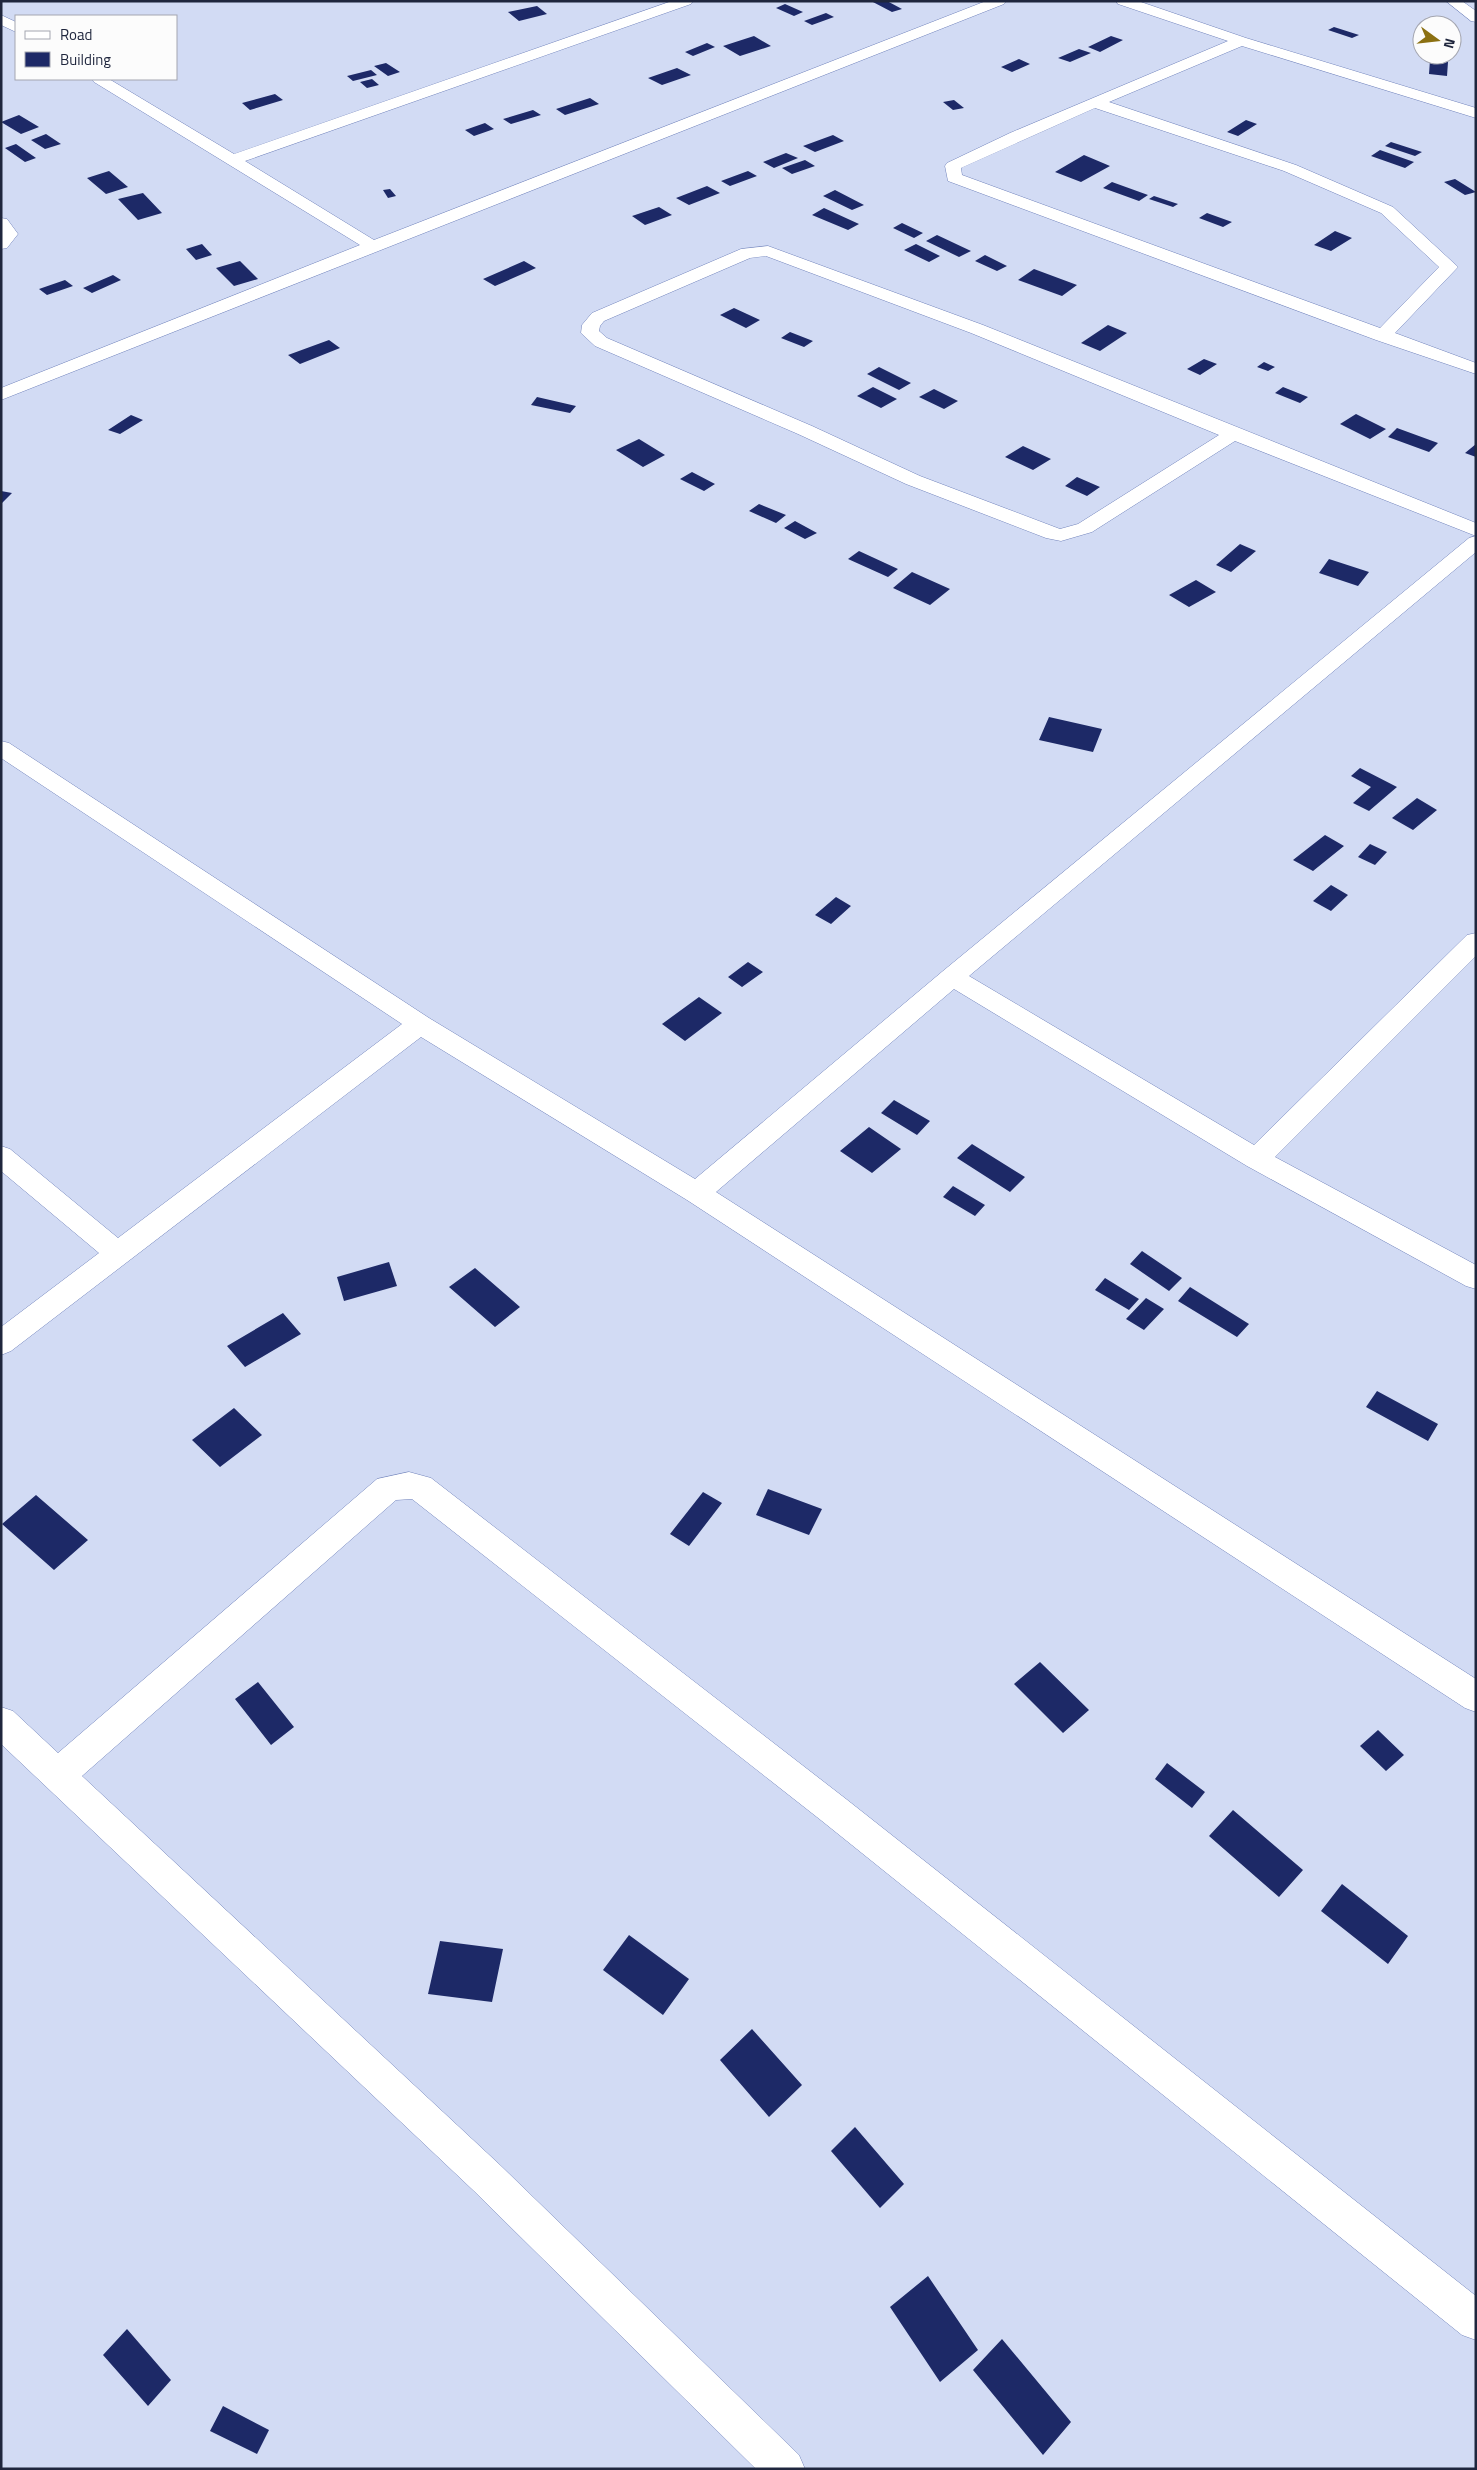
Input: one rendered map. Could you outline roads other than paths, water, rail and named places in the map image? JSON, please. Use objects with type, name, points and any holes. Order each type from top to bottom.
[{"type":"street","points":[[233,160],[686,1]]},
{"type":"street","points":[[1,395],[373,246],[999,1]]},
{"type":"street","points":[[1123,1],[1241,41],[1476,113]]},
{"type":"street","points":[[1454,1],[1476,18]]},
{"type":"street","points":[[1241,41],[1016,136],[953,166],[954,178],[1476,369]]},
{"type":"street","points":[[101,80],[373,246]]},
{"type":"street","points":[[1095,103],[1290,168],[1387,210],[1449,267],[1382,336]]},
{"type":"street","points":[[1,223],[10,234],[1,244]]},
{"type":"street","points":[[1233,434],[1085,528],[1061,535],[1046,532],[913,480],[805,430],[601,342],[590,333],[591,325],[598,317],[747,253],[768,251],[977,329],[1233,434],[1476,530]]},
{"type":"street","points":[[697,1193],[952,977],[1476,542]]},
{"type":"street","points":[[1,748],[420,1024],[697,1193],[1476,1697]]},
{"type":"street","points":[[1256,1159],[1476,941]]},
{"type":"street","points":[[952,977],[1256,1159],[1476,1278]]},
{"type":"street","points":[[1,1343],[420,1024]]},
{"type":"street","points":[[1,1156],[117,1253]]},
{"type":"street","points":[[59,1774],[388,1488],[409,1485],[420,1487],[834,1810],[1476,2321]]},
{"type":"street","points":[[1,1722],[59,1774],[487,2178],[785,2469]]}]
